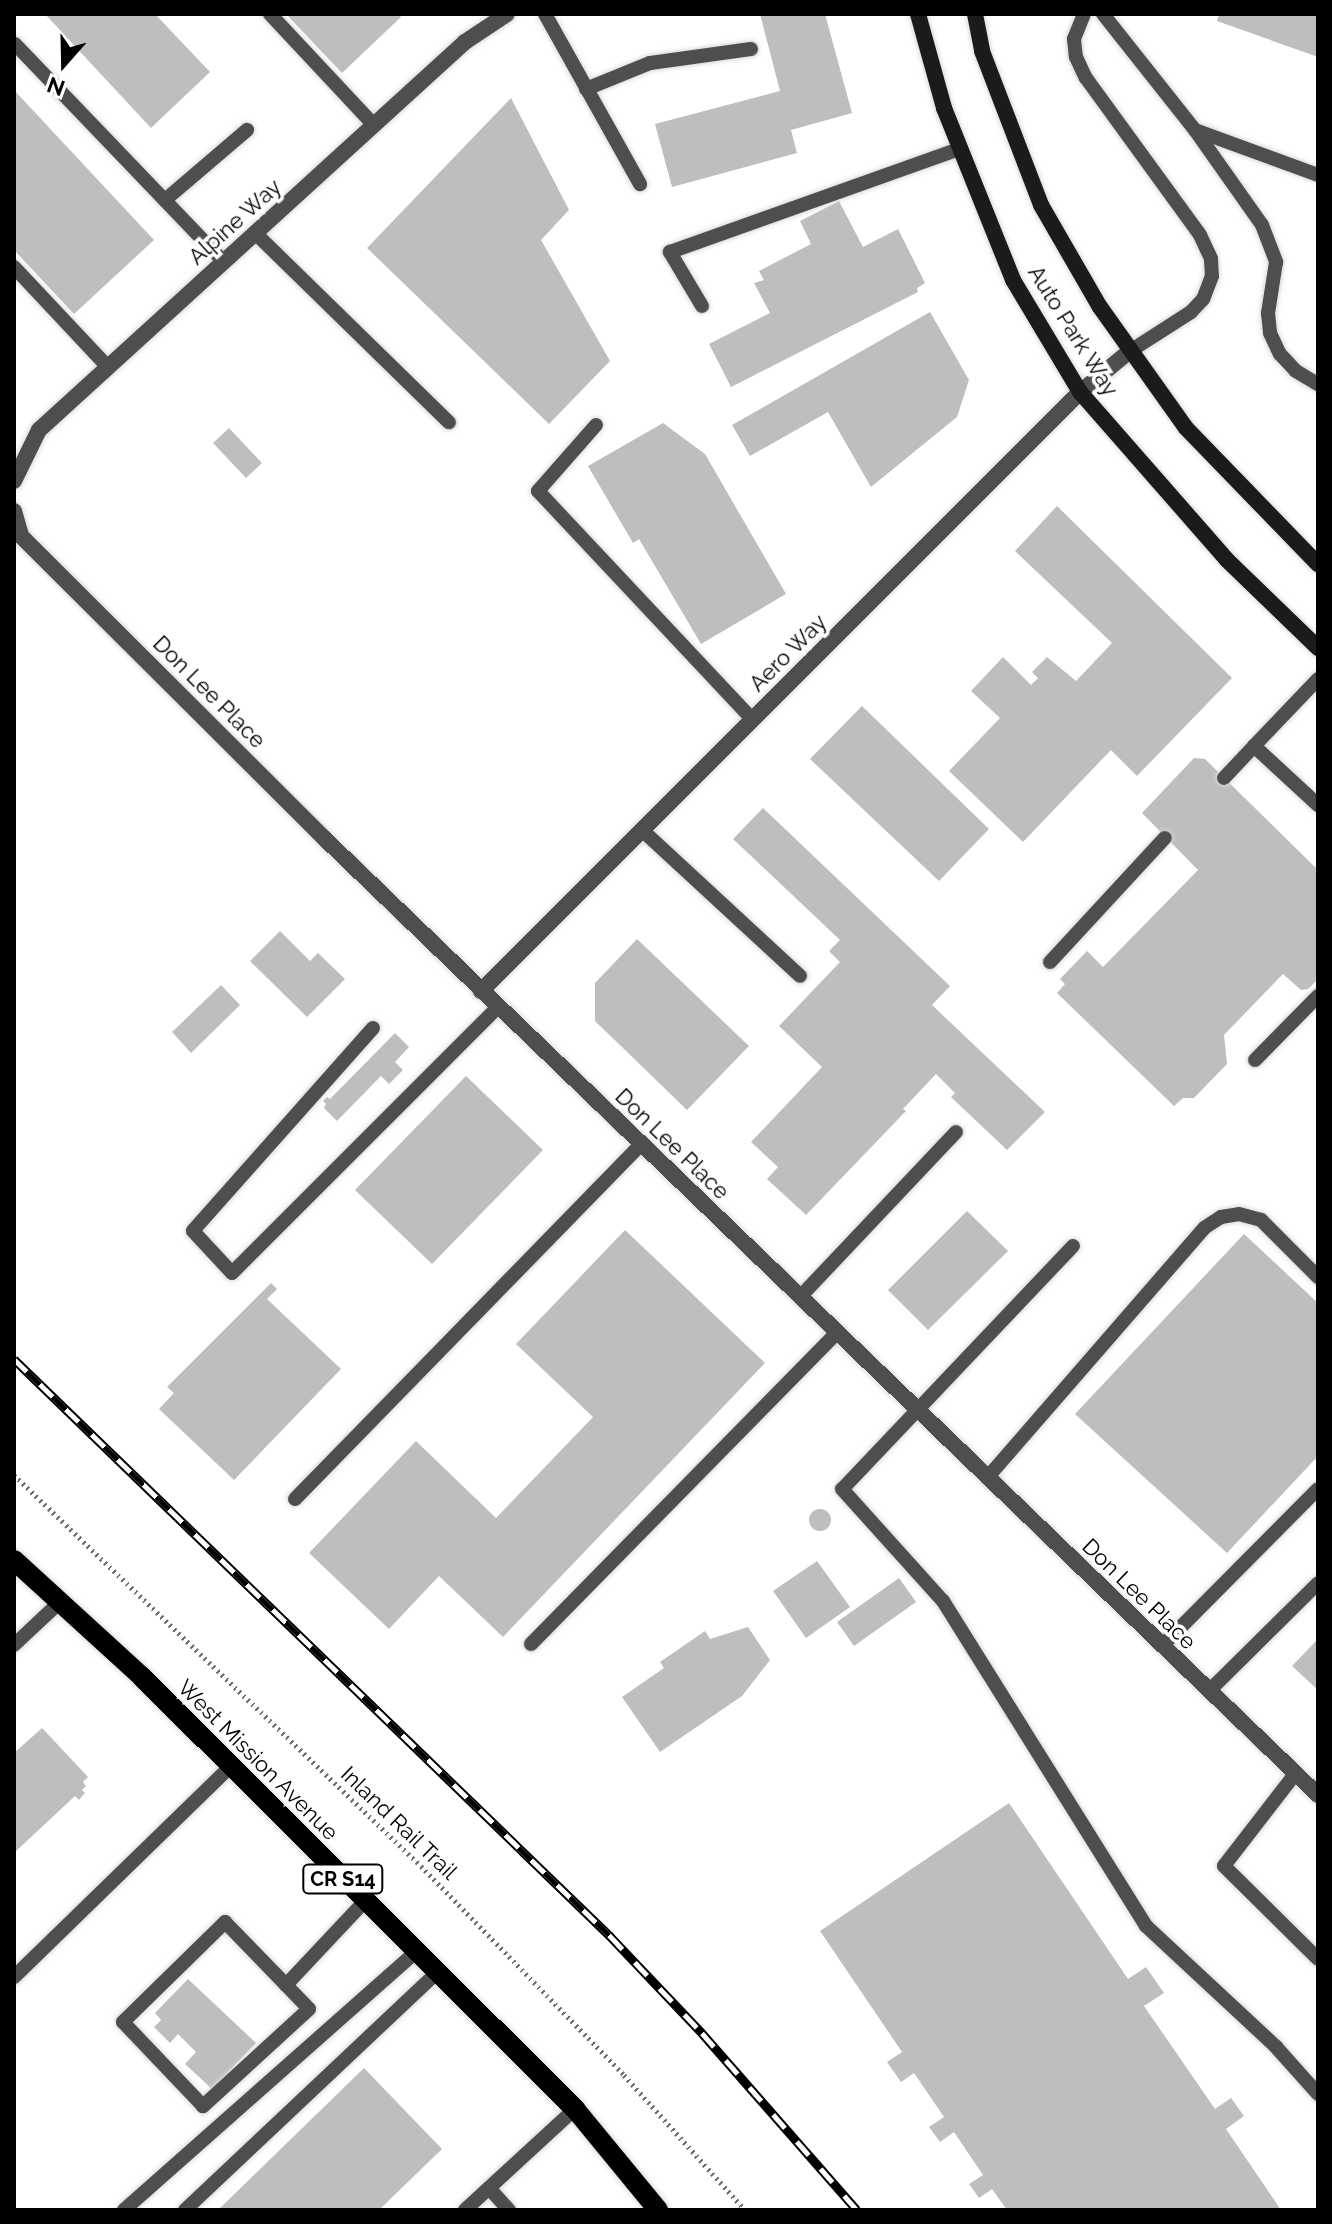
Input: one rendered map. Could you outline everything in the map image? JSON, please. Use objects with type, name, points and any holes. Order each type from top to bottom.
[{"type":"main road","name":"Auto Park Way","points":[[918,14],[944,108],[1013,280],[1080,392],[1227,560],[1318,648]]},
{"type":"main road","name":"Auto Park Way","points":[[975,14],[982,51],[1041,205],[1100,307],[1186,428],[1318,564]]},
{"type":"main road","name":"West Mission Avenue","points":[[14,1560],[142,1677],[575,2109],[658,2210]]},
{"type":"street","name":"Alpine Way","points":[[14,481],[39,430],[465,42],[507,14]]},
{"type":"street","name":"Aero Way","points":[[481,991],[1080,392],[1130,351]]},
{"type":"street","name":"Don Lee Place","points":[[14,511],[18,539],[481,991],[1318,1795]]},
{"type":"lane","points":[[270,14],[374,125]]},
{"type":"lane","points":[[545,14],[640,184]]},
{"type":"lane","points":[[1084,14],[1074,39],[1076,57],[1086,78],[1200,235],[1211,259],[1212,276],[1203,299],[1191,312],[1130,351]]},
{"type":"lane","points":[[1103,14],[1195,130],[1262,225],[1276,262],[1268,313],[1270,333],[1280,354],[1296,371],[1318,384]]},
{"type":"lane","points":[[15,44],[224,262]]},
{"type":"lane","points":[[586,89],[650,63],[751,49]]},
{"type":"lane","points":[[165,200],[247,130]]},
{"type":"lane","points":[[1195,130],[1318,175]]},
{"type":"lane","points":[[702,306],[670,252],[959,149]]},
{"type":"lane","points":[[255,233],[449,422]]},
{"type":"lane","points":[[14,267],[108,367]]},
{"type":"lane","points":[[596,425],[538,491],[752,719]]},
{"type":"lane","points":[[1224,778],[1318,679]]},
{"type":"lane","points":[[1254,746],[1318,805]]},
{"type":"lane","points":[[642,830],[800,976]]},
{"type":"lane","points":[[1050,962],[1165,838]]},
{"type":"lane","points":[[1255,1060],[1318,996]]},
{"type":"lane","points":[[373,1028],[193,1231],[232,1273],[498,1007]]},
{"type":"lane","points":[[800,1297],[956,1132]]},
{"type":"lane","points":[[295,1499],[641,1145]]},
{"type":"lane","points":[[987,1478],[1212,1222],[1239,1214],[1261,1220],[1318,1277]]},
{"type":"lane","points":[[1073,1246],[919,1412],[842,1489],[943,1601],[1146,1926],[1276,2047],[1318,2094]]},
{"type":"lane","points":[[531,1644],[837,1333]]},
{"type":"lane","points":[[1162,1646],[1318,1489]]},
{"type":"lane","points":[[1209,1691],[1318,1583]]},
{"type":"lane","points":[[14,1645],[60,1602]]},
{"type":"lane","points":[[14,1977],[230,1767]]},
{"type":"lane","points":[[1295,1774],[1224,1866],[1318,1959]]},
{"type":"lane","points":[[286,1985],[365,1901]]},
{"type":"lane","points":[[225,1922],[286,1985],[309,2009],[203,2106],[123,2022],[225,1922]]},
{"type":"lane","points":[[124,2210],[417,1951]]},
{"type":"lane","points":[[185,2210],[438,1972]]},
{"type":"lane","points":[[465,2210],[575,2109]]},
{"type":"lane","points":[[489,2188],[509,2210]]},
{"type":"path","name":"Inland Rail Trail","points":[[14,1475],[421,1866],[624,2075],[745,2210]]},
{"type":"building","points":[[45,14],[155,14],[210,72],[151,128]]},
{"type":"building","points":[[286,14],[398,14],[401,17],[342,73]]},
{"type":"building","points":[[760,14],[825,14],[852,113],[791,130],[797,153],[672,187],[655,124],[780,91]]},
{"type":"building","points":[[1219,14],[1318,14],[1318,57],[1217,21]]},
{"type":"building","points":[[14,90],[154,240],[74,314],[14,250]]},
{"type":"building","points":[[511,98],[569,210],[541,240],[610,361],[549,424],[367,248]]},
{"type":"building","points":[[839,201],[863,247],[898,229],[925,283],[917,288],[918,292],[731,387],[709,344],[770,313],[754,283],[764,280],[759,271],[811,244],[800,221]]},
{"type":"building","points":[[930,312],[969,380],[957,417],[871,487],[828,412],[750,456],[732,425]]},
{"type":"building","points":[[663,423],[705,454],[786,594],[701,644],[639,539],[633,543],[588,466]]},
{"type":"building","points":[[229,428],[262,463],[246,478],[213,443]]},
{"type":"building","points":[[1057,506],[1232,678],[1137,776],[1111,750],[1023,842],[949,771],[1000,718],[971,691],[1003,657],[1031,685],[1038,678],[1032,672],[1047,657],[1076,681],[1112,643],[1015,551]]},
{"type":"building","points":[[862,706],[989,829],[939,881],[810,759]]},
{"type":"building","points":[[1194,758],[1205,759],[1318,870],[1318,979],[1308,989],[1301,990],[1283,974],[1224,1035],[1227,1064],[1194,1098],[1183,1098],[1174,1106],[1057,993],[1065,984],[1060,979],[1087,951],[1103,967],[1198,870],[1142,813]]},
{"type":"building","points":[[763,808],[950,986],[932,1005],[1045,1112],[1007,1150],[951,1097],[955,1093],[936,1074],[903,1109],[906,1111],[806,1215],[767,1179],[778,1167],[751,1142],[822,1067],[779,1026],[840,962],[829,951],[840,940],[733,839]]},
{"type":"building","points":[[280,931],[310,961],[318,953],[345,979],[307,1017],[250,961]]},
{"type":"building","points":[[637,939],[749,1046],[687,1110],[595,1021],[595,983]]},
{"type":"building","points":[[221,985],[240,1005],[191,1053],[172,1032]]},
{"type":"building","points":[[395,1033],[409,1047],[395,1062],[403,1070],[389,1084],[381,1076],[337,1121],[324,1108],[326,1104],[323,1101],[327,1097],[330,1099]]},
{"type":"building","points":[[466,1076],[543,1150],[432,1264],[355,1190]]},
{"type":"building","points":[[967,1211],[1008,1251],[928,1330],[888,1290]]},
{"type":"building","points":[[625,1230],[765,1363],[503,1637],[439,1576],[389,1629],[309,1553],[416,1441],[496,1518],[593,1417],[516,1344]]},
{"type":"building","points":[[1244,1234],[1318,1303],[1318,1456],[1227,1553],[1075,1414]]},
{"type":"building","points":[[271,1283],[277,1289],[267,1299],[341,1369],[234,1480],[159,1409],[174,1393],[167,1387]]},
{"type":"building","points":[[820,1509],[828,1512],[831,1520],[828,1528],[820,1531],[812,1528],[809,1520],[812,1512]]},
{"type":"building","points":[[817,1561],[850,1607],[806,1638],[773,1591]]},
{"type":"building","points":[[899,1578],[916,1602],[854,1646],[837,1622]]},
{"type":"building","points":[[748,1627],[770,1660],[742,1696],[660,1752],[622,1697],[664,1668],[660,1662],[705,1631],[710,1639]]},
{"type":"building","points":[[1318,1639],[1318,1690],[1292,1666]]},
{"type":"building","points":[[42,1728],[88,1777],[83,1782],[86,1786],[82,1790],[85,1793],[79,1800],[75,1796],[14,1853],[14,1753]]},
{"type":"building","points":[[1009,1803],[1128,1979],[1146,1967],[1164,1993],[1144,2006],[1215,2109],[1231,2098],[1244,2116],[1226,2129],[1281,2210],[1007,2210],[992,2189],[979,2198],[969,2184],[983,2175],[954,2132],[940,2142],[929,2127],[944,2117],[914,2073],[901,2082],[887,2062],[902,2052],[820,1931]]},
{"type":"building","points":[[188,1979],[256,2043],[212,2089],[185,2064],[196,2052],[178,2034],[170,2043],[154,2027],[161,2020],[155,2013]]},
{"type":"building","points":[[364,2068],[442,2149],[379,2210],[218,2210]]},
{"type":"railway","points":[[14,1359],[610,1936],[702,2033],[857,2210]]}]
